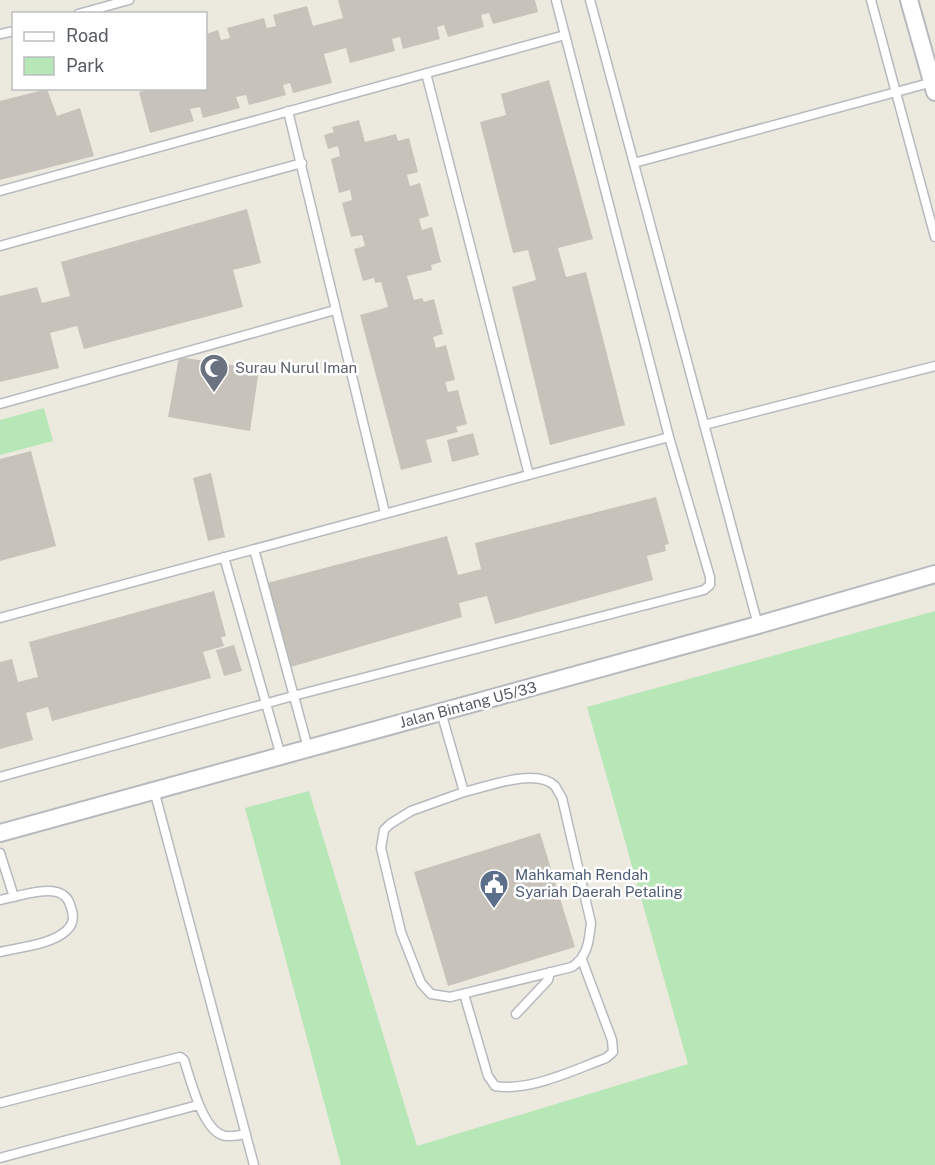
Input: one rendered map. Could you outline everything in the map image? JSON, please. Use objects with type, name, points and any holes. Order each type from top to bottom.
[{"type":"street","points":[[909,0],[934,87]]},
{"type":"street","name":"Jalan Bintang U5/33","points":[[0,832],[758,625],[935,574]]},
{"type":"lane","points":[[85,12],[129,0]]},
{"type":"lane","points":[[0,777],[266,703],[704,590],[710,585],[710,577],[669,437],[556,0]]},
{"type":"lane","points":[[591,0],[758,625]]},
{"type":"lane","points":[[871,0],[935,237]]},
{"type":"lane","points":[[0,191],[565,35]]},
{"type":"lane","points":[[426,73],[529,475]]},
{"type":"lane","points":[[634,163],[897,92],[934,87]]},
{"type":"lane","points":[[288,111],[385,513]]},
{"type":"lane","points":[[0,246],[302,163]]},
{"type":"lane","points":[[0,404],[335,310]]},
{"type":"lane","points":[[704,425],[935,366]]},
{"type":"lane","points":[[0,618],[669,437]]},
{"type":"lane","points":[[254,549],[308,748]]},
{"type":"lane","points":[[224,557],[280,756]]},
{"type":"lane","points":[[441,712],[464,792]]},
{"type":"lane","points":[[526,777],[539,777],[554,785],[562,798],[591,923],[589,944],[582,960],[572,967],[464,994],[450,997],[437,996],[431,994],[421,983],[401,932],[381,848],[384,830],[390,824],[411,810],[464,792],[526,777]]},
{"type":"lane","points":[[154,790],[254,1165]]},
{"type":"lane","points":[[0,853],[14,897]]},
{"type":"lane","points":[[0,900],[47,890],[57,892],[69,901],[74,917],[65,932],[53,939],[0,952]]},
{"type":"lane","points":[[464,994],[488,1076],[495,1086],[504,1088],[519,1086],[547,1079],[606,1058],[613,1052],[612,1040],[582,960]]},
{"type":"lane","points":[[516,1014],[548,980],[550,972]]},
{"type":"lane","points":[[0,1103],[177,1057],[184,1060],[198,1105],[213,1128],[221,1135],[246,1134]]},
{"type":"lane","points":[[0,1158],[198,1105]]},
{"type":"green space","points":[[44,408],[53,441],[0,455],[0,420]]},
{"type":"green space","points":[[935,611],[935,1165],[341,1165],[245,808],[309,791],[417,1146],[688,1064],[587,707]]},
{"type":"building","points":[[338,0],[535,0],[538,12],[493,24],[489,13],[481,15],[484,27],[448,37],[444,25],[437,27],[440,39],[403,49],[400,37],[392,39],[395,51],[350,63],[346,48],[324,54],[332,83],[293,93],[290,83],[283,85],[286,95],[249,105],[246,95],[236,97],[240,108],[203,118],[200,107],[190,109],[194,121],[150,133],[139,92],[144,90],[207,90],[207,34],[218,30],[221,40],[230,38],[227,28],[264,18],[267,28],[276,26],[273,15],[307,6],[313,26],[343,18]]},
{"type":"building","points":[[549,80],[593,239],[558,248],[566,277],[586,272],[625,425],[550,445],[512,287],[536,280],[528,250],[513,253],[480,122],[506,115],[501,94]]},
{"type":"building","points":[[47,90],[57,116],[80,108],[94,156],[0,180],[0,101]]},
{"type":"building","points":[[359,120],[365,142],[396,134],[398,141],[409,138],[418,172],[407,175],[410,186],[420,183],[429,216],[419,219],[422,230],[432,227],[441,262],[431,265],[432,270],[407,276],[414,300],[422,298],[424,302],[434,299],[443,334],[433,337],[436,348],[446,345],[455,380],[445,382],[448,392],[458,390],[467,424],[456,427],[458,432],[426,440],[432,462],[401,470],[360,315],[388,307],[381,282],[375,283],[374,278],[363,281],[354,249],[365,246],[362,235],[351,237],[342,203],[352,200],[350,190],[339,193],[331,159],[340,156],[338,146],[328,149],[324,135],[334,132],[332,127]]},
{"type":"building","points":[[247,209],[261,263],[233,270],[243,307],[84,349],[77,326],[50,333],[59,368],[0,382],[0,296],[37,287],[42,303],[70,296],[61,262]]},
{"type":"building","name":"Surau Nurul Iman","points":[[179,357],[259,369],[250,431],[168,417]]},
{"type":"building","points":[[473,433],[479,455],[452,462],[447,440]]},
{"type":"building","points":[[31,451],[56,546],[0,561],[0,459]]},
{"type":"building","points":[[211,473],[225,537],[208,541],[193,478]]},
{"type":"building","points":[[656,497],[669,544],[665,545],[666,551],[647,556],[653,580],[495,624],[487,596],[459,603],[462,617],[291,667],[267,583],[447,536],[458,575],[481,569],[475,543]]},
{"type":"building","points":[[214,591],[226,636],[221,637],[224,646],[203,652],[211,678],[52,721],[48,707],[26,713],[33,740],[0,749],[0,662],[12,659],[18,682],[38,677],[29,642]]},
{"type":"building","points":[[234,645],[242,671],[224,676],[216,650]]},
{"type":"building","name":"Mahkamah Rendah Syariah Daerah Petaling","points":[[540,833],[575,947],[448,986],[414,872]]},
{"type":"place","name":"Surau Nurul Iman","points":[[214,394]]},
{"type":"place","name":"Mahkamah Rendah Syariah Daerah Petaling","points":[[494,910]]}]
